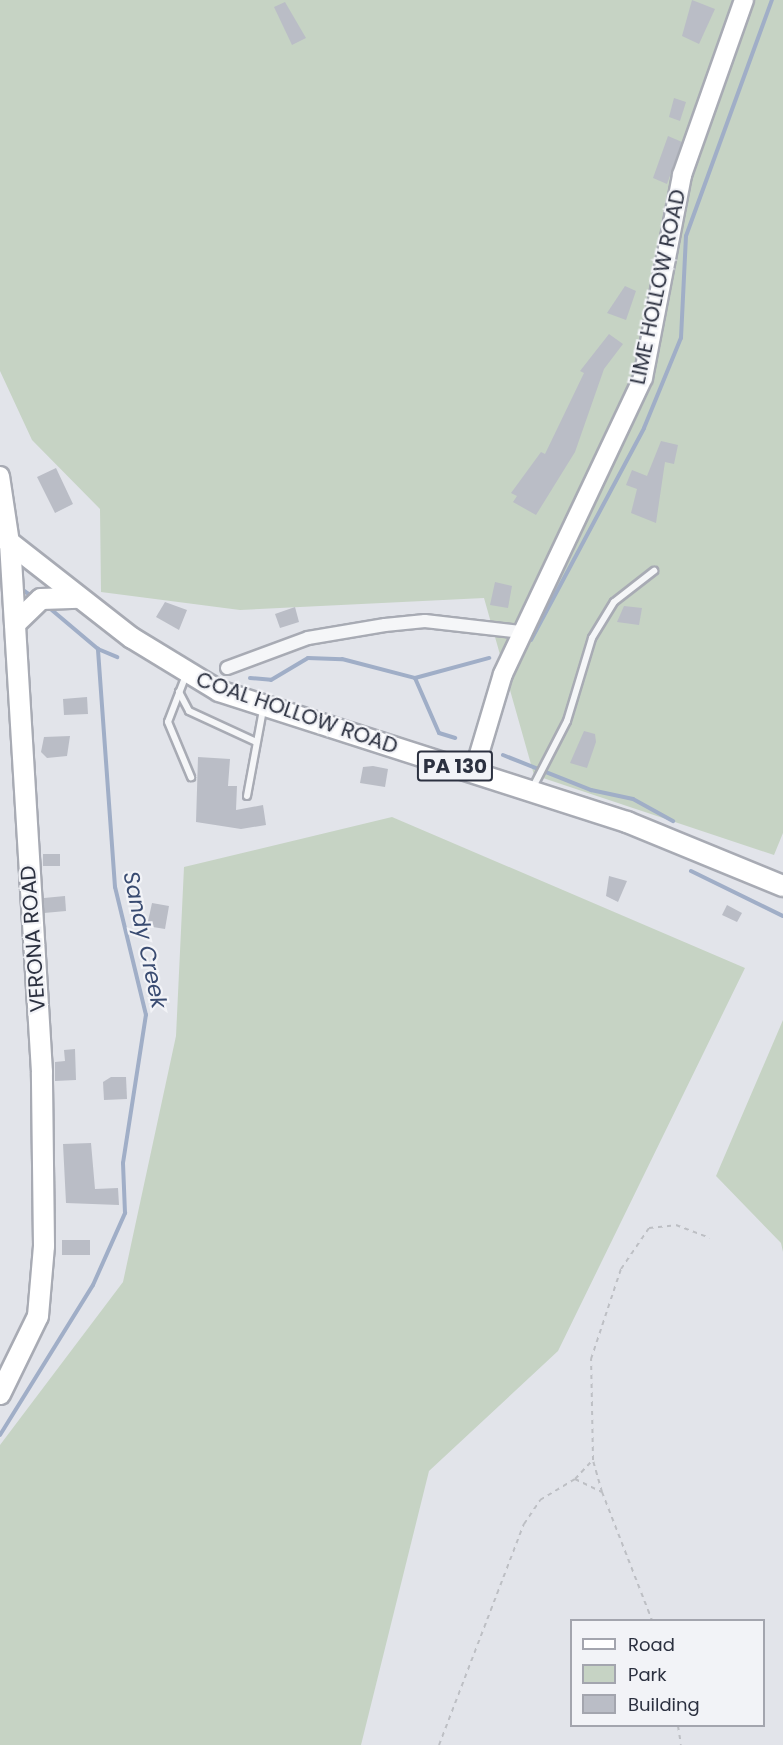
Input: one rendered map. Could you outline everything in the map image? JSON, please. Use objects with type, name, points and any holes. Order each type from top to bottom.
[{"type":"main road","name":"COAL HOLLOW ROAD","points":[[5,539],[183,683],[474,771],[535,784],[783,886]]},
{"type":"main road","name":"VERONA ROAD","points":[[0,1395],[38,1316],[44,1246],[42,1072],[12,602],[5,539]]},
{"type":"main road","points":[[12,602],[80,598]]},
{"type":"street","name":"LIME HOLLOW ROAD","points":[[474,771],[522,632],[643,378],[682,175],[744,0]]},
{"type":"street","name":"VERONA ROAD","points":[[0,476],[5,539]]},
{"type":"street","points":[[227,668],[308,638],[374,626],[425,621],[522,632]]},
{"type":"lane","points":[[535,784],[567,721],[592,638],[614,602],[654,571]]},
{"type":"lane","points":[[183,683],[189,711],[256,742]]},
{"type":"lane","points":[[183,683],[168,722],[191,777]]},
{"type":"lane","points":[[247,796],[264,706]]},
{"type":"path","points":[[652,1619],[602,1492],[593,1460],[591,1359],[636,1240],[649,1228],[676,1225],[710,1238]]},
{"type":"path","points":[[439,1745],[524,1524],[540,1500],[575,1479],[593,1460]]},
{"type":"path","points":[[575,1479],[602,1492]]},
{"type":"path","points":[[678,1727],[681,1745]]},
{"type":"green space","points":[[0,0],[783,0],[783,833],[774,855],[534,775],[484,598],[240,610],[101,592],[100,509],[32,440],[0,371]]},
{"type":"green space","points":[[392,817],[745,968],[558,1351],[429,1471],[361,1745],[0,1745],[0,1445],[123,1282],[176,1036],[184,867]]},
{"type":"green space","points":[[783,1020],[783,1252],[781,1243],[716,1176]]},
{"type":"building","points":[[692,0],[715,9],[699,44],[682,36]]},
{"type":"building","points":[[285,2],[306,38],[292,45],[274,7]]},
{"type":"building","points":[[674,98],[686,102],[680,121],[669,117]]},
{"type":"building","points":[[668,136],[682,142],[667,184],[653,178]]},
{"type":"building","points":[[625,286],[636,291],[626,320],[607,313]]},
{"type":"building","points":[[609,334],[623,344],[604,369],[575,452],[536,515],[513,502],[517,496],[511,493],[541,452],[545,454],[584,373],[580,371]]},
{"type":"building","points":[[661,441],[678,445],[674,464],[665,462],[656,523],[631,513],[637,489],[626,485],[632,470],[647,476]]},
{"type":"building","points":[[56,468],[73,504],[55,513],[37,477]]},
{"type":"building","points":[[495,582],[512,586],[508,608],[490,605]]},
{"type":"building","points":[[165,602],[187,610],[179,630],[156,617]]},
{"type":"building","points":[[624,606],[642,608],[639,625],[617,622]]},
{"type":"building","points":[[295,607],[299,622],[280,628],[275,614]]},
{"type":"building","points":[[87,697],[88,714],[64,715],[63,699]]},
{"type":"building","points":[[584,731],[595,734],[596,742],[587,768],[570,763]]},
{"type":"building","points":[[70,736],[67,756],[47,758],[41,752],[44,737]]},
{"type":"building","points":[[198,757],[230,759],[228,786],[237,786],[236,810],[263,805],[266,825],[241,829],[196,822]]},
{"type":"building","points":[[363,767],[388,769],[385,787],[360,783]]},
{"type":"building","points":[[43,854],[60,854],[60,866],[43,866]]},
{"type":"building","points":[[609,876],[627,881],[618,902],[606,896]]},
{"type":"building","points":[[65,896],[66,911],[44,913],[44,898]]},
{"type":"building","points":[[152,903],[169,906],[165,929],[147,926]]},
{"type":"building","points":[[727,905],[742,913],[737,922],[722,915]]},
{"type":"building","points":[[75,1049],[76,1080],[55,1081],[55,1062],[65,1061],[64,1050]]},
{"type":"building","points":[[111,1077],[126,1077],[127,1099],[104,1100],[103,1082]]},
{"type":"building","points":[[91,1143],[95,1189],[118,1188],[119,1205],[66,1203],[63,1144]]},
{"type":"building","points":[[62,1240],[90,1240],[90,1255],[62,1255]]},
{"type":"waterway","points":[[531,640],[644,428],[681,338],[686,236],[772,0]]},
{"type":"waterway","name":"Sandy Creek","points":[[20,588],[33,597]]},
{"type":"waterway","name":"Sandy Creek","points":[[0,1435],[93,1285],[125,1213],[123,1163],[146,1015],[115,887],[98,649],[47,606]]},
{"type":"waterway","points":[[98,649],[117,657]]},
{"type":"waterway","points":[[250,678],[271,680],[308,658],[342,659],[415,678],[489,658]]},
{"type":"waterway","points":[[415,678],[439,733],[455,738]]},
{"type":"waterway","points":[[503,755],[591,790],[633,799],[673,821]]},
{"type":"waterway","points":[[691,871],[783,916]]}]
